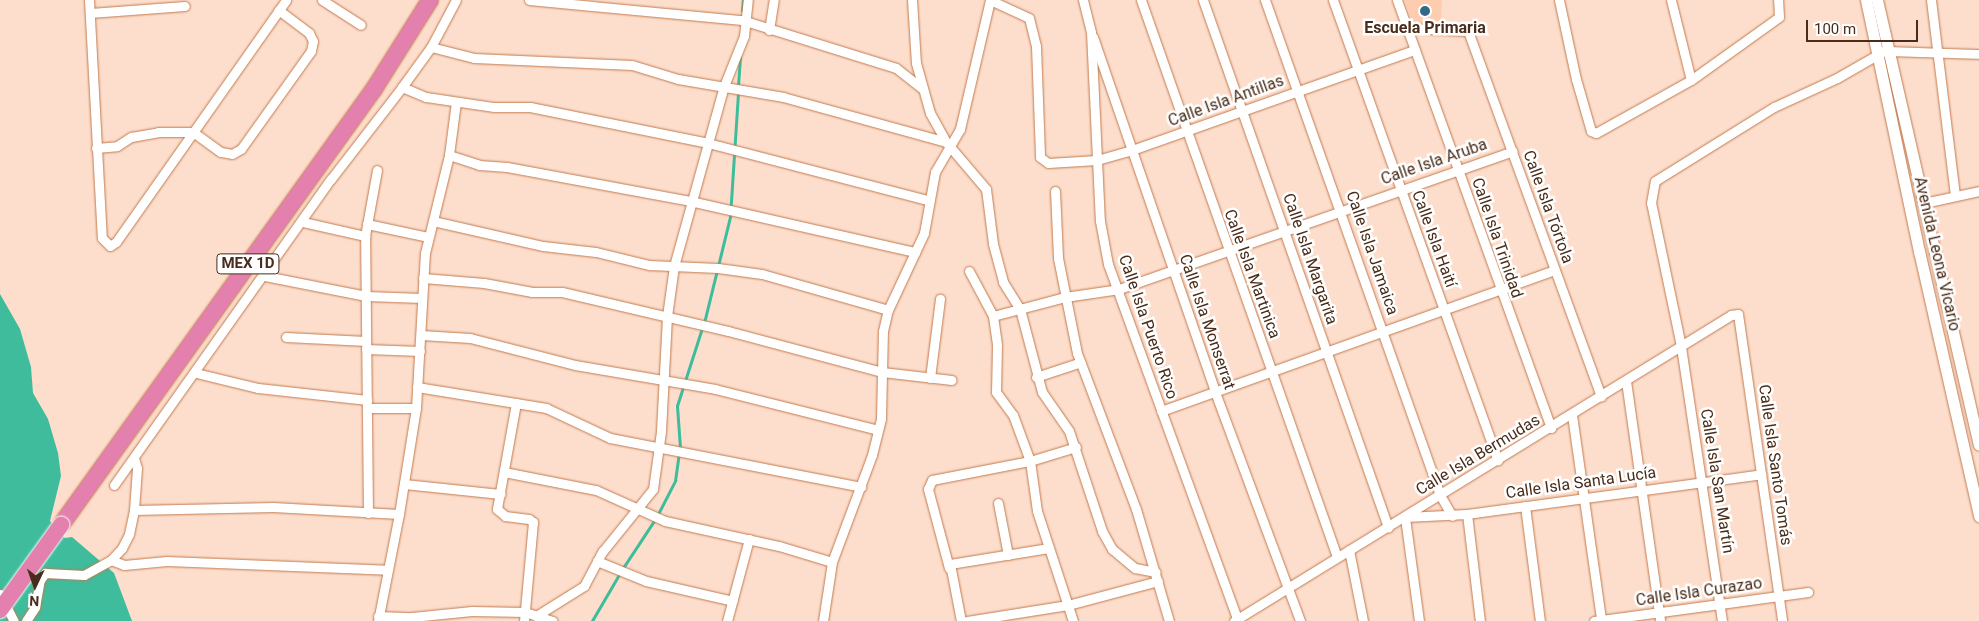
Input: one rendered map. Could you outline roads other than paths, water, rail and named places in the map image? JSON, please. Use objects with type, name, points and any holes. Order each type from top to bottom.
[{"type":"highway","name":"MEX 1D","points":[[0,610],[374,89],[430,0]]},
{"type":"street","points":[[89,0],[102,238],[110,246],[116,242],[286,0]]},
{"type":"street","points":[[322,0],[361,25]]},
{"type":"street","points":[[114,485],[431,47],[456,0]]},
{"type":"street","points":[[529,0],[747,22],[896,68],[922,89]]},
{"type":"street","points":[[536,616],[584,586],[597,562],[653,489],[666,380],[667,316],[674,266],[690,201],[724,86],[747,22],[748,0]]},
{"type":"street","points":[[769,30],[774,0]]},
{"type":"street","points":[[912,0],[916,63],[922,89],[930,113],[948,144],[986,189],[993,244],[1004,282],[1020,309],[1036,377],[1076,447],[1102,531],[1112,548],[1135,568],[1157,577]]},
{"type":"street","points":[[823,621],[832,562],[861,487],[878,430],[883,331],[888,310],[924,233],[935,172],[963,118],[990,0]]},
{"type":"street","name":"Calle Isla Antillas","points":[[990,0],[1029,18],[1036,46],[1037,125],[1043,160],[1068,164],[1097,160],[1132,150],[1416,50]]},
{"type":"street","name":"Calle Isla Puerto Rico","points":[[1083,0],[1091,32],[1102,230],[1108,264],[1119,289],[1236,621]]},
{"type":"street","name":"Calle Isla Martinica","points":[[1141,0],[1337,558]]},
{"type":"street","name":"Calle Isla Margarita","points":[[1203,0],[1388,527]]},
{"type":"street","name":"Calle Isla Jamaica","points":[[1265,0],[1341,210],[1440,495],[1452,516]]},
{"type":"street","name":"Calle Isla Haití","points":[[1333,0],[1498,460]]},
{"type":"street","name":"Calle Isla Trinidad","points":[[1397,0],[1499,290],[1550,428]]},
{"type":"street","points":[[1559,0],[1591,131],[1604,129],[1691,80],[1779,17],[1778,0]]},
{"type":"street","points":[[1671,0],[1691,80]]},
{"type":"street","name":"Avenida Leona Vicario","points":[[1866,0],[1979,516]]},
{"type":"street","name":"Avenida Leona Vicario","points":[[1877,0],[1978,438]]},
{"type":"street","points":[[1931,0],[1955,196]]},
{"type":"street","points":[[90,13],[185,6]]},
{"type":"street","points":[[96,148],[117,146],[131,137],[158,132],[193,132],[221,152],[232,154],[241,148],[311,51],[313,42],[309,33],[279,10]]},
{"type":"street","name":"Calle Isla Tórtola","points":[[1408,28],[1466,29],[1601,397]]},
{"type":"street","name":"Calle Isla Monserrat","points":[[1091,32],[1215,392],[1300,621]]},
{"type":"street","points":[[431,47],[474,58],[632,65],[678,79],[783,97],[948,144]]},
{"type":"street","points":[[1877,57],[1887,50],[1979,54]]},
{"type":"street","name":"Calle Isla San Martín","points":[[1722,621],[1681,346],[1652,203],[1655,181],[1774,107],[1877,57]]},
{"type":"street","points":[[402,87],[426,97],[494,108],[530,107],[708,143],[930,201]]},
{"type":"street","points":[[456,102],[449,155],[428,237],[423,278],[416,408],[399,514],[378,618],[412,617],[472,611],[536,616],[553,621]]},
{"type":"street","name":"Calle Isla Aruba","points":[[993,316],[1064,297],[1119,289],[1512,151]]},
{"type":"street","points":[[449,155],[479,165],[507,167],[690,201],[915,252]]},
{"type":"street","points":[[368,512],[365,236],[377,170]]},
{"type":"street","points":[[1055,190],[1056,240],[1064,297],[1081,362],[1118,456],[1157,577],[1168,621]]},
{"type":"street","points":[[1924,203],[1979,191]]},
{"type":"street","points":[[433,220],[543,246],[596,252],[649,265],[762,274],[888,310]]},
{"type":"street","points":[[303,222],[365,236]]},
{"type":"street","points":[[367,224],[428,237]]},
{"type":"street","points":[[1161,411],[1555,270]]},
{"type":"street","points":[[969,271],[993,316],[997,345],[996,392],[1013,415],[1030,461],[1037,510],[1073,621]]},
{"type":"street","points":[[265,276],[366,296],[422,298]]},
{"type":"street","points":[[423,278],[484,283],[532,292],[562,292],[667,316],[882,372],[952,380]]},
{"type":"street","points":[[930,378],[940,299]]},
{"type":"street","name":"Calle Isla Bermudas","points":[[1236,621],[1731,315],[1738,314]]},
{"type":"street","name":"Calle Isla Santo Tomás","points":[[1738,314],[1782,621]]},
{"type":"street","points":[[421,335],[470,338],[575,365],[715,389],[878,430]]},
{"type":"street","points":[[286,337],[420,351]]},
{"type":"street","points":[[1036,377],[1081,362]]},
{"type":"street","points":[[196,373],[258,388],[367,404],[416,408]]},
{"type":"street","points":[[1626,381],[1660,617]]},
{"type":"street","points":[[417,387],[546,408],[610,438],[659,446],[861,487]]},
{"type":"street","points":[[516,403],[497,509],[500,513],[529,519],[533,522],[525,616]]},
{"type":"street","points":[[1572,414],[1585,498],[1598,620]]},
{"type":"street","points":[[1961,440],[1978,438]]},
{"type":"street","points":[[961,621],[928,489],[932,480],[1030,461],[1076,447]]},
{"type":"street","points":[[26,621],[35,607],[40,580],[45,573],[84,575],[111,560],[129,534],[134,510],[137,468],[134,458]]},
{"type":"street","points":[[504,472],[596,490],[636,510],[688,528],[749,539],[832,562]]},
{"type":"street","name":"Calle Isla Santa Lucía","points":[[1405,517],[1452,516],[1761,474]]},
{"type":"street","points":[[404,484],[500,494]]},
{"type":"street","points":[[998,502],[1008,555]]},
{"type":"street","points":[[1525,506],[1540,621]]},
{"type":"street","points":[[134,510],[273,507],[399,514]]},
{"type":"street","points":[[1467,514],[1480,621]]},
{"type":"street","points":[[1405,517],[1419,621]]},
{"type":"street","points":[[727,621],[749,539]]},
{"type":"street","points":[[949,568],[954,562],[1049,548]]},
{"type":"street","points":[[1349,550],[1362,621]]},
{"type":"street","points":[[111,560],[124,565],[167,561],[387,570]]},
{"type":"street","points":[[597,562],[646,581],[733,601]]},
{"type":"street","points":[[966,621],[1068,605],[1157,577]]},
{"type":"street","name":"Calle Isla Curazao","points":[[1598,620],[1660,617],[1720,604],[1808,592]]},
{"type":"street","points":[[0,594],[14,621]]},
{"type":"water","points":[[0,294],[20,329],[31,367],[33,393],[48,419],[58,453],[61,476],[50,521],[65,538],[72,537],[114,573],[132,621],[0,621]]},
{"type":"waterway","points":[[742,11],[743,0]]},
{"type":"waterway","points":[[738,86],[740,57]]},
{"type":"waterway","points":[[704,323],[730,217],[738,92]]},
{"type":"waterway","points":[[680,448],[677,406],[702,328]]},
{"type":"waterway","points":[[623,568],[656,518],[675,481],[679,454]]},
{"type":"waterway","points":[[592,621],[620,573]]},
{"type":"place","name":"Escuela Primaria","points":[[1425,11]]}]
